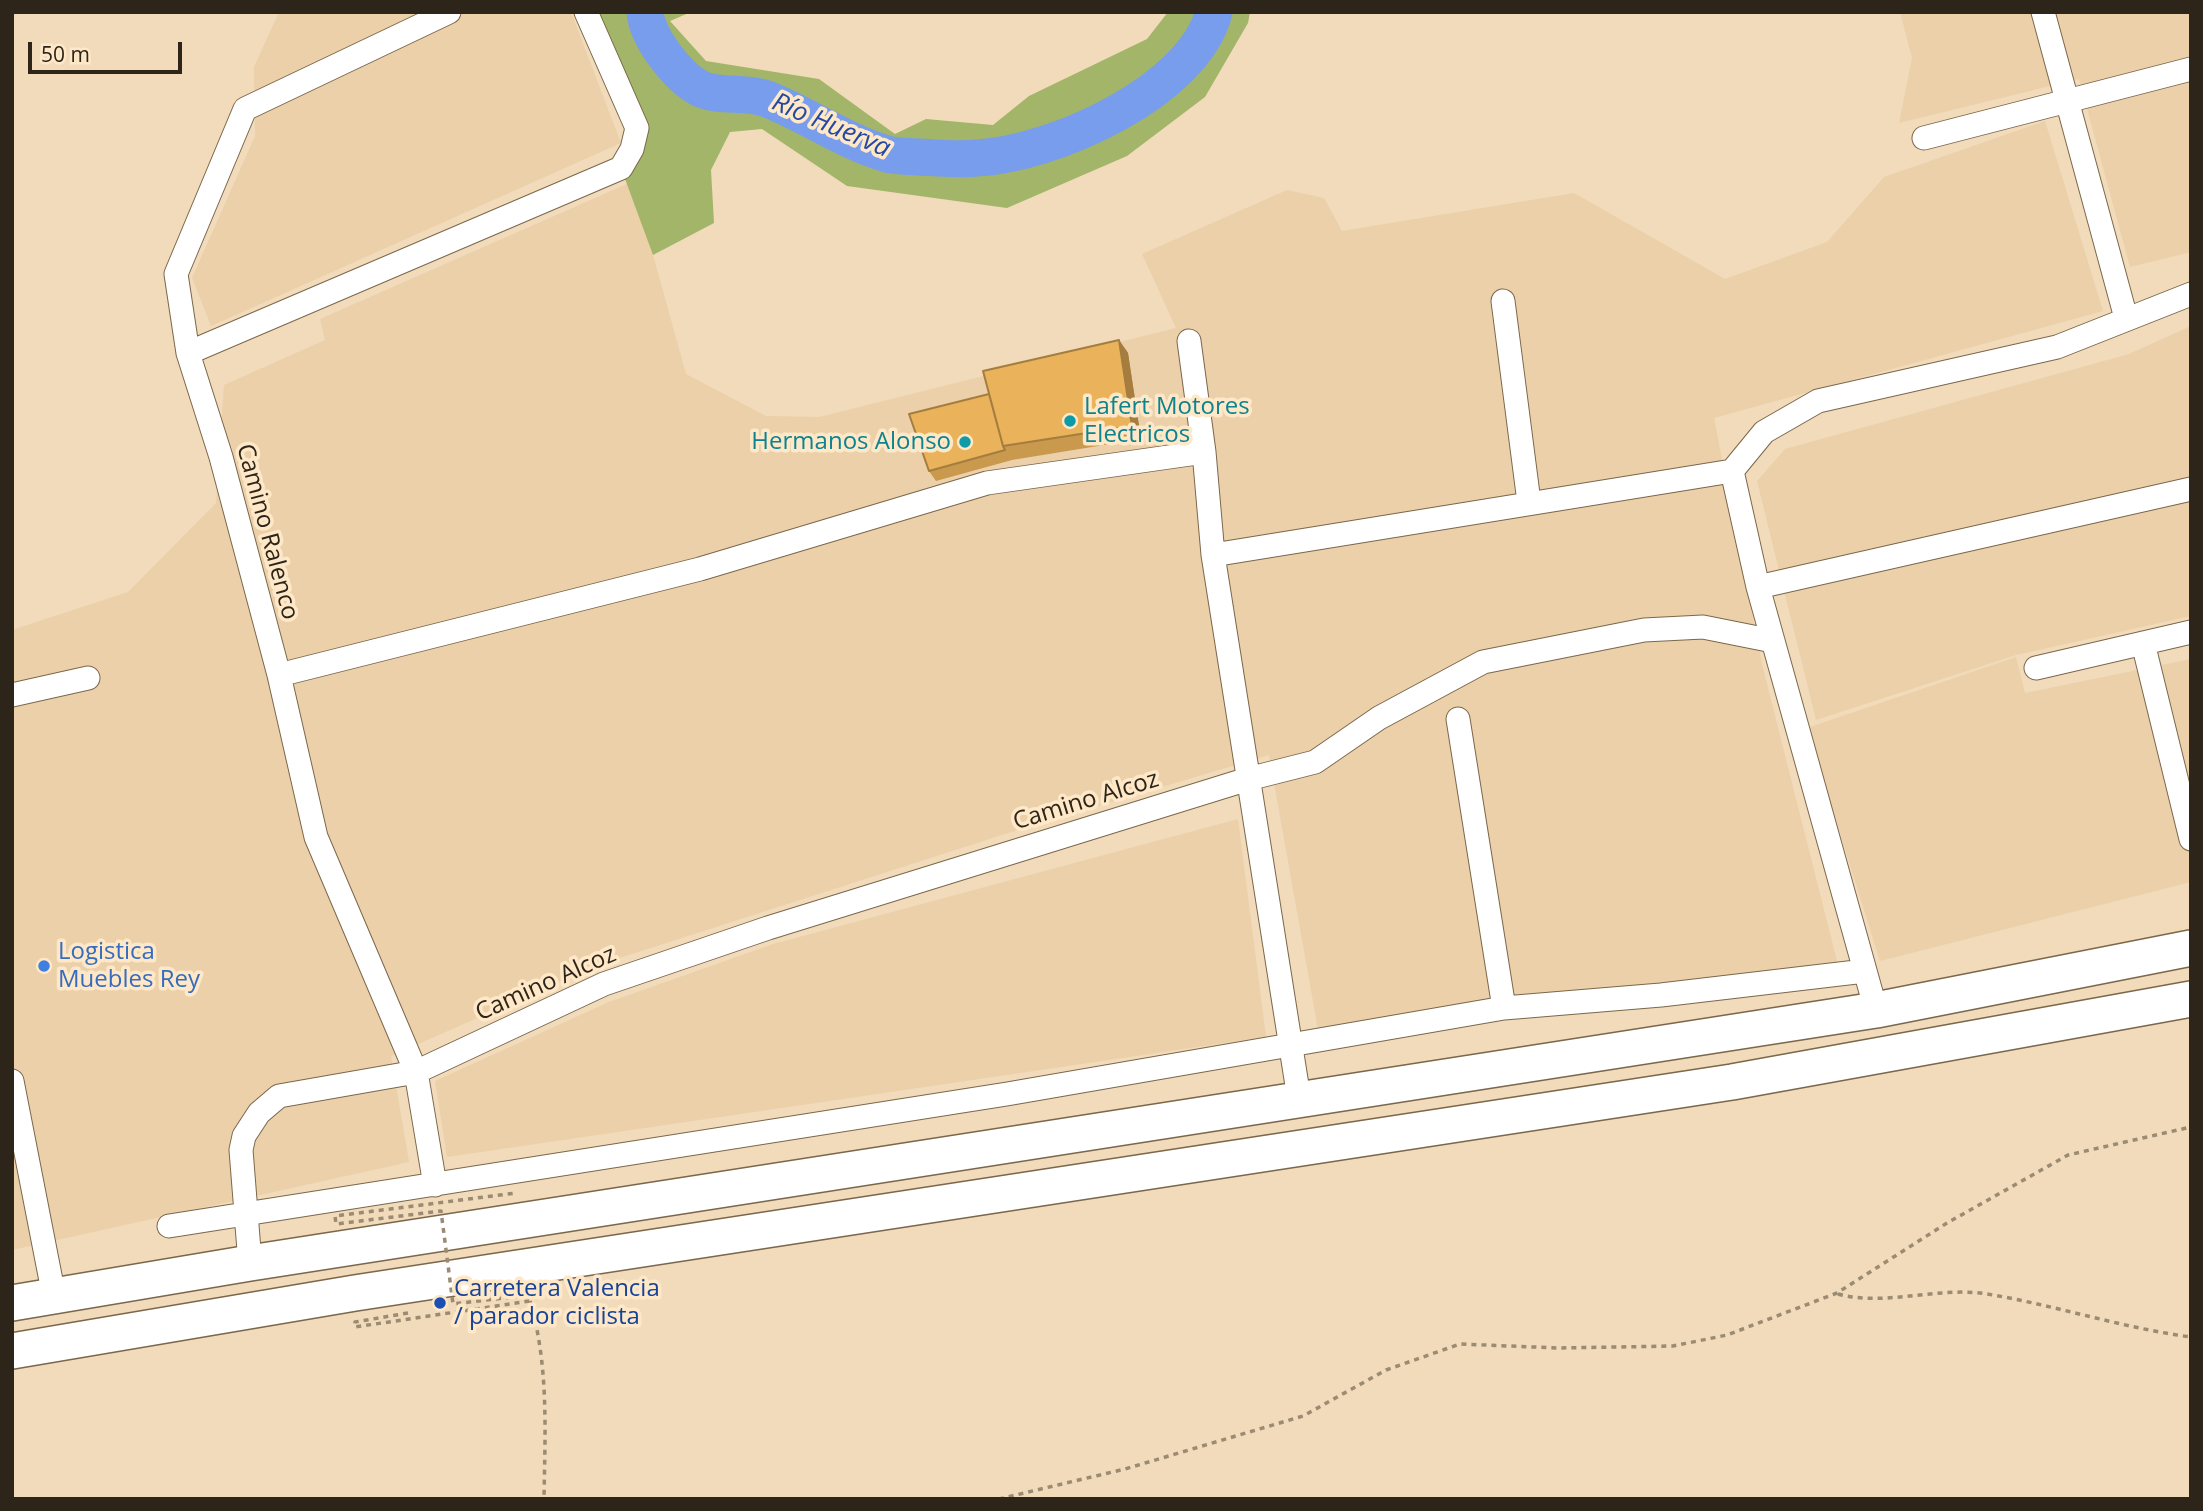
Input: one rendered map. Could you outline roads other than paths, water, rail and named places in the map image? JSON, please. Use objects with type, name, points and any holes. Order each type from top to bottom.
[{"type":"highway","points":[[12,1303],[1299,1098],[1523,1067],[1876,1010],[2191,948]]},
{"type":"highway","points":[[12,1351],[355,1293],[1732,1082],[2191,999]]},
{"type":"street","name":"Camino Ralenco","points":[[435,1185],[416,1072],[316,837],[279,675],[221,457],[188,354],[176,274],[245,109],[449,12]]},
{"type":"street","points":[[188,354],[621,168],[632,149],[637,128],[586,12]]},
{"type":"street","points":[[2043,12],[2126,318]]},
{"type":"street","points":[[1924,138],[2191,69]]},
{"type":"street","points":[[1213,555],[1732,471],[1764,432],[1818,401],[2057,347],[2191,294]]},
{"type":"street","points":[[1503,301],[1529,502]]},
{"type":"street","points":[[1188,341],[1204,452],[1213,555],[1299,1098]]},
{"type":"street","points":[[279,675],[699,569],[987,483],[1204,452]]},
{"type":"street","points":[[1732,471],[1758,587],[1876,1010]]},
{"type":"street","points":[[1758,587],[2191,489]]},
{"type":"street","name":"Camino Alcoz","points":[[250,1263],[240,1150],[250,1126],[267,1103],[279,1096],[416,1072],[604,984],[768,928],[1248,779],[1315,762],[1379,718],[1483,662],[1644,630],[1703,627],[1773,641]]},
{"type":"street","points":[[2036,668],[2191,632]]},
{"type":"street","points":[[2143,643],[2191,839]]},
{"type":"street","points":[[12,695],[88,678]]},
{"type":"street","points":[[1458,719],[1504,1008]]},
{"type":"street","points":[[169,1226],[1290,1047],[1504,1008],[1661,995],[1865,971]]},
{"type":"street","points":[[12,1081],[54,1296]]},
{"type":"waterway","name":"Río Huerva","points":[[645,12],[651,33],[664,55],[682,75],[699,88],[715,93],[767,99],[856,143],[887,154],[963,159],[1008,154],[1043,145],[1116,114],[1150,92],[1179,68],[1201,41],[1214,12]]},
{"type":"place","name":"Lafert Motores Electricos","points":[[1070,421]]},
{"type":"place","name":"Hermanos Alonso","points":[[965,442]]},
{"type":"place","name":"Logistica Muebles Rey","points":[[44,966]]},
{"type":"place","name":"Carretera Valencia / parador ciclista","points":[[440,1303]]}]
